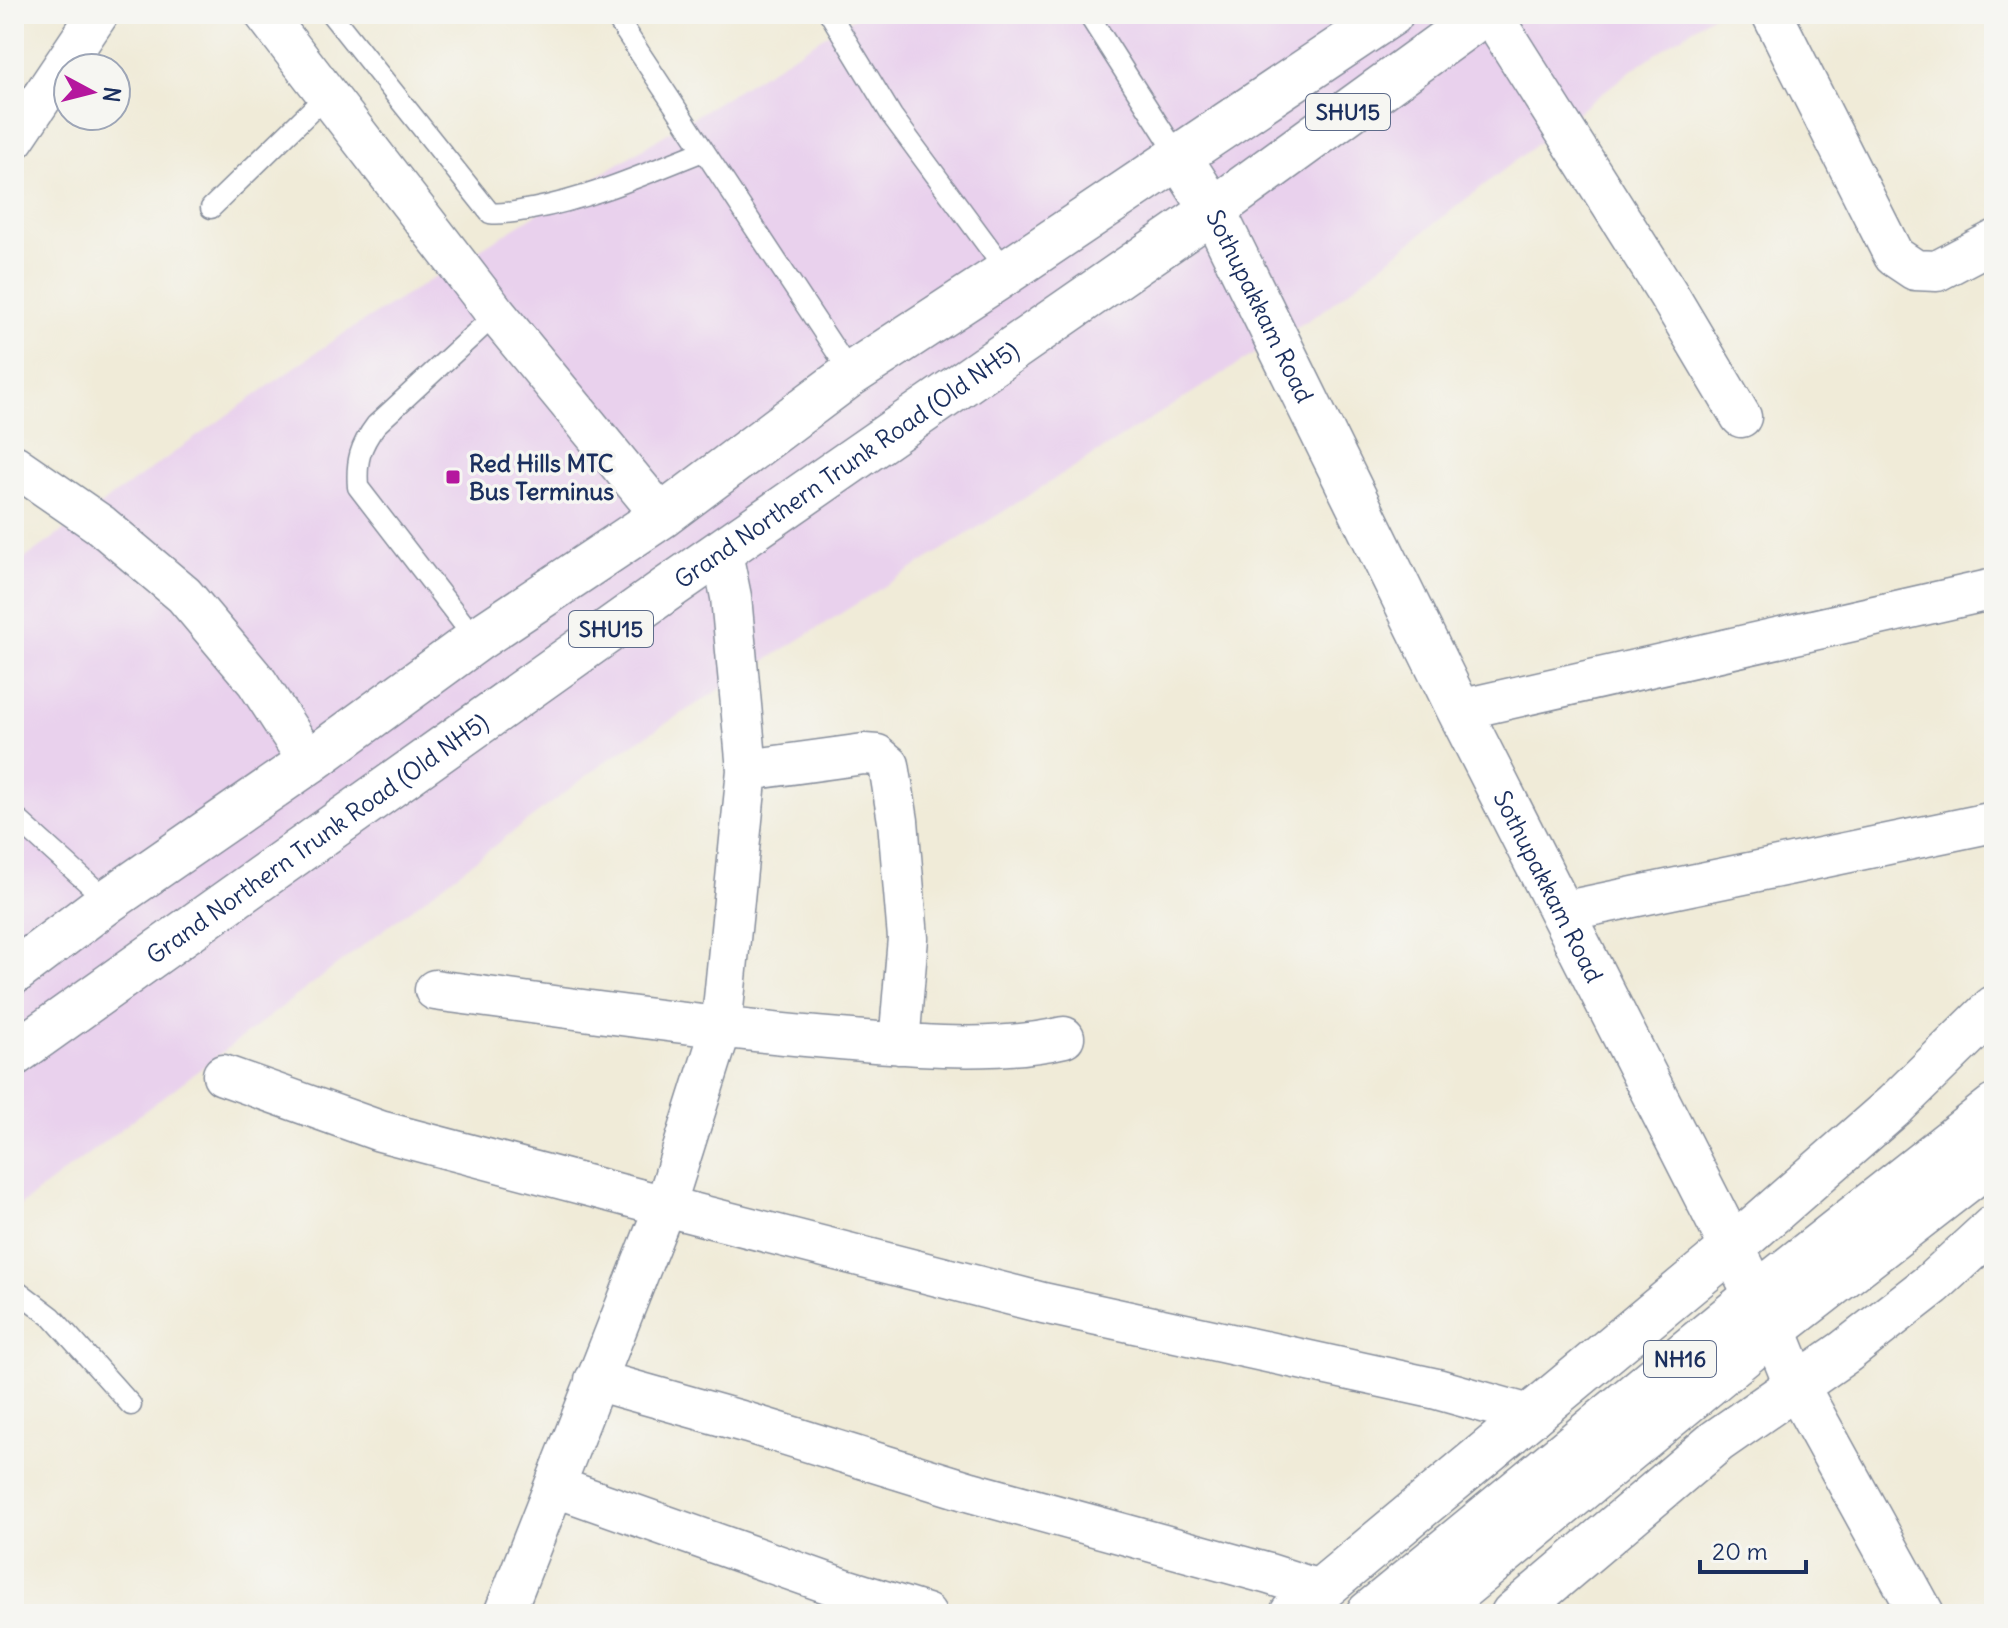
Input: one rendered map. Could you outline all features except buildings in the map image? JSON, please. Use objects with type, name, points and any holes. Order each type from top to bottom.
[{"type":"main road","name":"SHU15","points":[[14,972],[108,901],[309,762],[476,640],[662,516],[851,374],[1391,14]]},
{"type":"main road","name":"Grand Northern Trunk Road (Old NH5)","points":[[14,1054],[1213,210],[1483,14]]},
{"type":"main road","name":"Sothupakkam Road","points":[[1179,157],[1213,210],[1459,710],[1765,1313],[1797,1387],[1922,1614]]},
{"type":"main road","points":[[1306,1602],[1732,1248],[1895,1105],[1994,1008]]},
{"type":"main road","name":"NH16","points":[[1430,1614],[1994,1107]]},
{"type":"main road","name":"NH16","points":[[1368,1614],[1765,1313],[1994,1159]]},
{"type":"main road","points":[[1513,1614],[1717,1441],[1797,1387],[1932,1284],[1994,1227]]},
{"type":"street","points":[[14,139],[98,14]]},
{"type":"street","points":[[265,14],[496,314],[662,516]]},
{"type":"street","points":[[1491,14],[1668,294],[1741,417]]},
{"type":"street","points":[[1772,14],[1894,256],[1915,270],[1937,271],[1994,241]]},
{"type":"street","points":[[14,465],[101,525],[184,595],[257,682],[309,762]]},
{"type":"street","points":[[504,1614],[665,1206],[721,1029],[747,770],[731,597],[722,553]]},
{"type":"street","points":[[1459,710],[1994,589]]},
{"type":"street","points":[[747,770],[864,754],[877,755],[889,765],[898,821],[908,938],[899,1044]]},
{"type":"street","points":[[1561,912],[1994,822]]},
{"type":"street","points":[[435,990],[721,1029],[899,1044],[1032,1045],[1064,1037]]},
{"type":"street","points":[[223,1075],[380,1131],[665,1206],[1043,1303],[1437,1389],[1533,1416]]},
{"type":"street","points":[[595,1380],[748,1423],[971,1492],[1269,1574],[1306,1602]]},
{"type":"street","points":[[556,1487],[842,1588],[926,1614]]},
{"type":"lane","points":[[331,14],[490,213],[500,215],[552,206],[595,194],[703,151]]},
{"type":"lane","points":[[614,14],[851,374]]},
{"type":"lane","points":[[830,14],[892,116],[1007,272]]},
{"type":"lane","points":[[1088,14],[1179,157]]},
{"type":"lane","points":[[211,208],[327,95]]},
{"type":"lane","points":[[476,640],[358,487],[356,466],[362,444],[376,425],[496,314]]},
{"type":"lane","points":[[14,816],[108,901]]},
{"type":"lane","points":[[14,1288],[52,1317],[131,1405]]},
{"type":"shaded area","points":[[860,14],[1714,14],[1633,69],[1321,312],[609,759],[14,1210],[14,566],[335,339]]},
{"type":"place","name":"Red Hills MTC Bus Terminus","points":[[453,477]]}]
